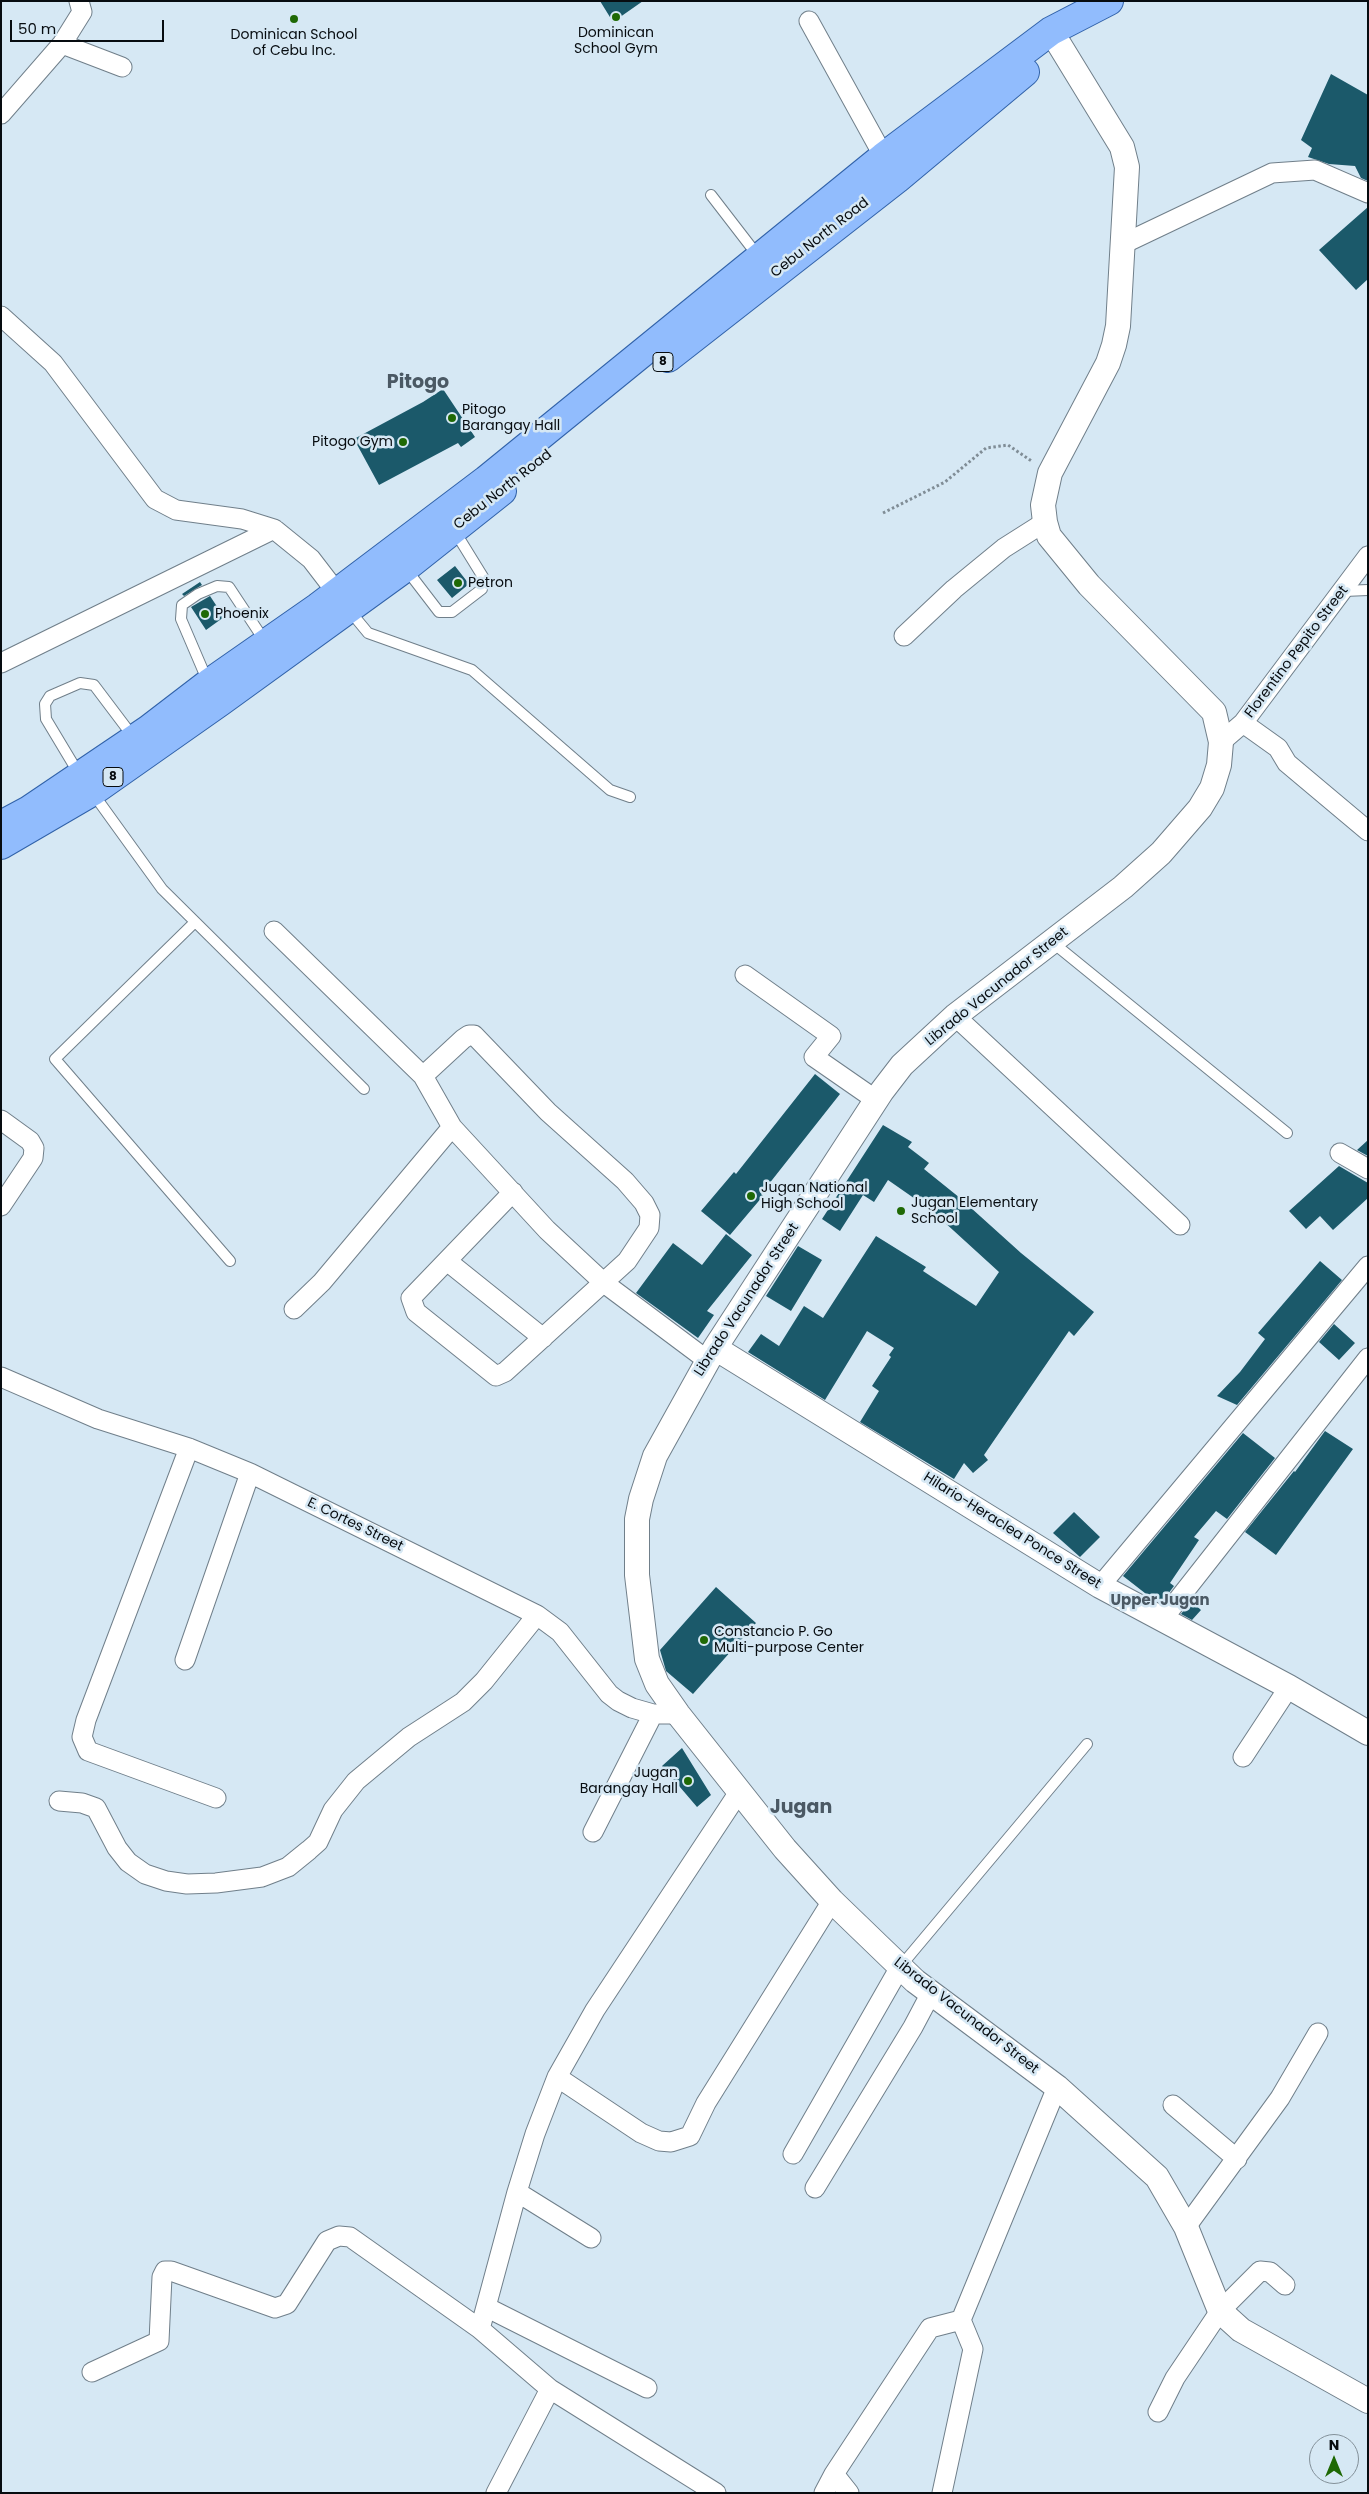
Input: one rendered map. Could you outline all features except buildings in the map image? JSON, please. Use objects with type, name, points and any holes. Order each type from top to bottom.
[{"type":"main road","name":"Cebu North Road","points":[[1,845],[343,601],[486,480],[760,258],[890,168],[1056,37],[1104,5]]},
{"type":"main road","name":"Cebu North Road","points":[[1,825],[86,784],[134,739],[209,683],[267,643],[405,568],[773,274],[890,168]]},
{"type":"street","points":[[1,114],[62,44],[82,12],[79,1]]},
{"type":"street","points":[[808,21],[890,168]]},
{"type":"street","name":"Librado Vacunador Street","points":[[1056,37],[1124,152],[1127,167],[1118,326],[1114,345],[1108,363],[1050,473],[1043,505],[1044,522],[1049,536],[1089,585],[1214,712],[1221,742],[1219,765],[1212,788],[1186,826],[1161,853],[1123,886],[955,1016],[902,1066],[876,1100],[711,1354],[655,1456],[645,1483],[637,1519],[637,1575],[647,1659],[658,1684],[678,1714],[785,1850],[832,1901],[900,1966],[931,1992],[1057,2087],[1157,2176],[1186,2227],[1220,2311],[1241,2330],[1368,2400]]},
{"type":"street","points":[[62,44],[122,67]]},
{"type":"street","points":[[1123,244],[1272,173],[1315,170],[1368,193]]},
{"type":"street","points":[[1,316],[53,363],[155,499],[176,510],[242,519],[274,529],[311,559],[343,601]]},
{"type":"street","points":[[904,636],[954,590],[1004,548],[1044,522]]},
{"type":"street","points":[[1,663],[274,529]]},
{"type":"street","name":"Florentino Pepito Street","points":[[1221,742],[1243,723],[1344,591],[1368,556]]},
{"type":"street","points":[[1243,723],[1278,748],[1287,763],[1368,831]]},
{"type":"street","points":[[274,931],[423,1076],[452,1127],[547,1230],[604,1283],[711,1354]]},
{"type":"street","points":[[745,975],[831,1036],[814,1057],[876,1100]]},
{"type":"street","points":[[955,1016],[1180,1225]]},
{"type":"street","points":[[423,1076],[463,1039],[469,1035],[474,1035],[548,1112],[625,1181],[644,1203],[650,1215],[649,1228],[627,1261],[505,1372],[496,1376],[416,1312],[411,1298],[513,1192]]},
{"type":"street","points":[[1,1120],[30,1141],[34,1148],[33,1158],[1,1206]]},
{"type":"street","points":[[294,1309],[322,1282],[452,1127]]},
{"type":"street","points":[[1340,1153],[1368,1169]]},
{"type":"street","points":[[447,1261],[543,1338]]},
{"type":"street","points":[[1100,1586],[1368,1266]]},
{"type":"street","name":"Hilario-Heraclea Ponce Street","points":[[711,1354],[1100,1586],[1289,1687],[1368,1733]]},
{"type":"street","points":[[1162,1620],[1368,1358]]},
{"type":"street","name":"E. Cortes Street","points":[[1,1377],[98,1419],[188,1448],[250,1473],[537,1614],[560,1632],[609,1694],[632,1708],[653,1714],[678,1714]]},
{"type":"street","points":[[188,1448],[86,1720],[82,1737],[88,1751],[216,1798]]},
{"type":"street","points":[[185,1660],[250,1473]]},
{"type":"street","points":[[59,1801],[82,1803],[96,1808],[117,1848],[128,1862],[145,1874],[166,1881],[186,1884],[216,1883],[262,1877],[288,1866],[318,1842],[333,1810],[356,1781],[409,1737],[463,1702],[484,1681],[537,1614]]},
{"type":"street","points":[[1243,1757],[1289,1687]]},
{"type":"street","points":[[593,1832],[653,1714]]},
{"type":"street","points":[[480,2329],[535,2134],[557,2076],[595,2010],[739,1792]]},
{"type":"street","points":[[557,2076],[641,2133],[660,2141],[671,2142],[690,2136],[706,2104],[832,1901]]},
{"type":"street","points":[[793,2154],[900,1966]]},
{"type":"street","points":[[815,2188],[913,2027],[931,1992]]},
{"type":"street","points":[[1186,2227],[1280,2098],[1318,2034]]},
{"type":"street","points":[[942,2493],[973,2349],[961,2320],[1057,2087]]},
{"type":"street","points":[[1173,2105],[1236,2159]]},
{"type":"street","points":[[518,2192],[590,2238]]},
{"type":"street","points":[[92,2372],[160,2342],[162,2277],[165,2272],[171,2272],[275,2308],[287,2304],[328,2241],[339,2236],[350,2237],[362,2243],[480,2329],[550,2389],[716,2493]]},
{"type":"street","points":[[1158,2412],[1175,2378],[1220,2311],[1260,2272],[1270,2272],[1285,2286]]},
{"type":"street","points":[[486,2307],[647,2388]]},
{"type":"street","points":[[824,2493],[834,2474],[930,2328],[961,2320]]},
{"type":"street","points":[[496,2493],[550,2389]]},
{"type":"street","points":[[834,2474],[849,2493]]},
{"type":"lane","points":[[711,195],[760,258]]},
{"type":"lane","points":[[405,568],[439,612],[452,612],[482,590],[483,577],[453,529]]},
{"type":"lane","points":[[209,683],[182,619],[182,605],[198,594],[217,586],[230,587],[267,643]]},
{"type":"lane","points":[[1344,591],[1368,590]]},
{"type":"lane","points":[[343,601],[368,633],[472,670],[610,790],[630,797]]},
{"type":"lane","points":[[134,739],[94,685],[80,683],[50,696],[44,704],[46,719],[86,784],[162,889],[364,1089]]},
{"type":"lane","points":[[195,922],[55,1059],[230,1261]]},
{"type":"lane","points":[[1052,942],[1287,1133]]},
{"type":"lane","points":[[900,1966],[1087,1744]]},
{"type":"path","points":[[883,513],[946,482],[986,448],[1008,445],[1050,473]]},
{"type":"place","name":"Dominican School Gym","points":[[616,17]]},
{"type":"place","name":"Dominican School of Cebu Inc.","points":[[294,19]]},
{"type":"place","name":"Pitogo Barangay Hall","points":[[452,418]]},
{"type":"place","name":"Pitogo Gym","points":[[403,442]]},
{"type":"place","name":"Petron","points":[[458,583]]},
{"type":"place","name":"Phoenix","points":[[205,614]]},
{"type":"place","name":"Jugan National High School","points":[[751,1196]]},
{"type":"place","name":"Jugan Elementary School","points":[[901,1211]]},
{"type":"place","name":"Constancio P. Go Multi-purpose Center","points":[[704,1640]]},
{"type":"place","name":"Jugan Barangay Hall","points":[[688,1781]]},
{"type":"district","name":"Pitogo","points":[[418,383]]},
{"type":"district","name":"Upper Jugan","points":[[1160,1601]]},
{"type":"district","name":"Jugan","points":[[801,1808]]}]
